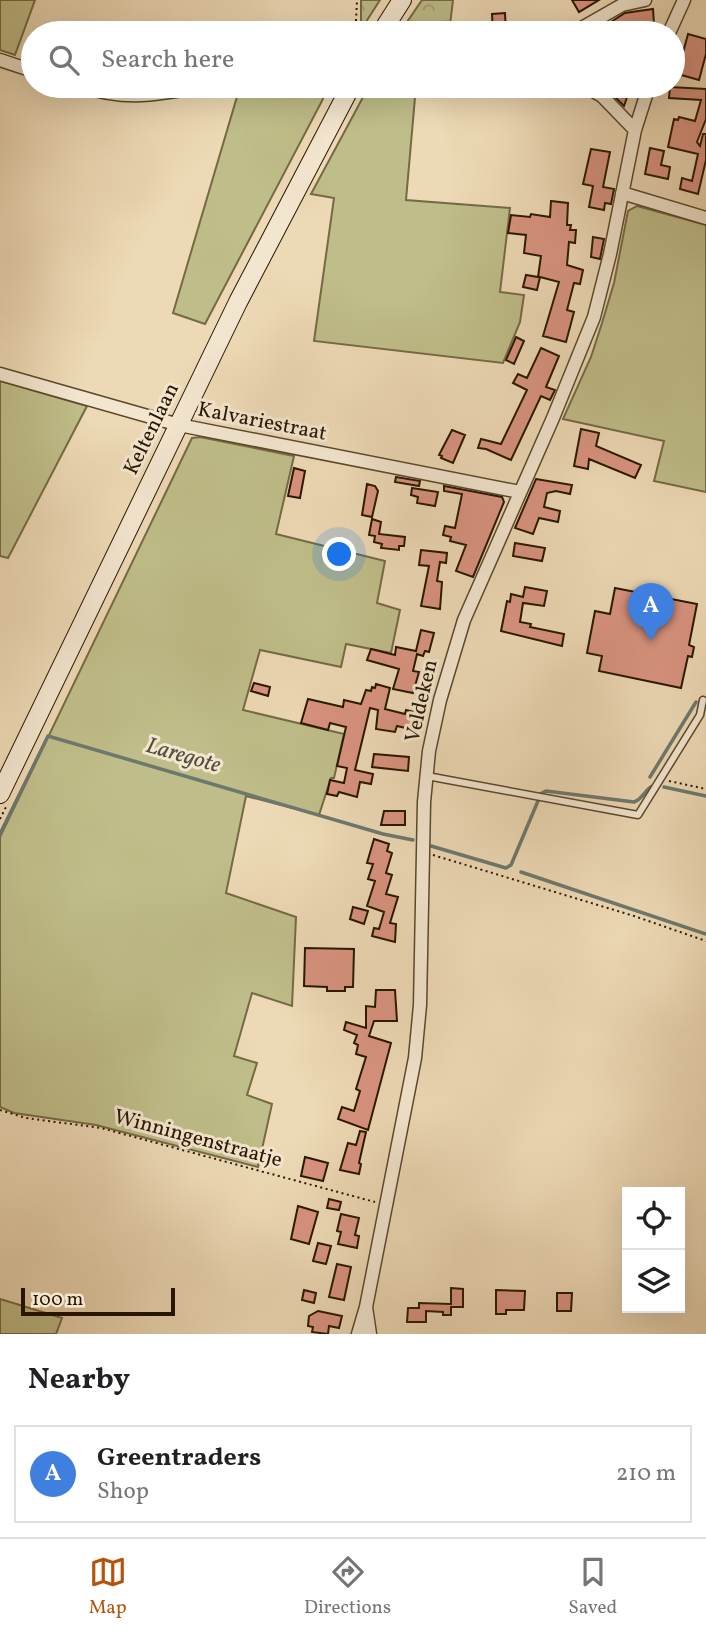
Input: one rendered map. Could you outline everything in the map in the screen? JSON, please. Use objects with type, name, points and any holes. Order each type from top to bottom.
[{"type":"main road","points":[[389,21],[402,0]]},
{"type":"main road","name":"Keltenlaan","points":[[0,794],[269,240],[345,98]]},
{"type":"street","points":[[594,21],[622,5],[645,0]]},
{"type":"street","points":[[674,21],[684,0]]},
{"type":"street","points":[[0,60],[21,67]]},
{"type":"street","points":[[604,98],[635,131]]},
{"type":"street","name":"Veldeken","points":[[358,1334],[366,1307],[415,1058],[420,1004],[422,852],[427,776],[429,751],[440,700],[464,620],[553,418],[594,317],[611,254],[635,131],[645,98]]},
{"type":"street","points":[[622,193],[706,218]]},
{"type":"street","name":"Kalvariestraat","points":[[0,374],[179,425],[520,492]]},
{"type":"street","name":"Veldeken","points":[[366,1307],[370,1334]]},
{"type":"lane","points":[[427,776],[638,815],[700,715],[703,700]]},
{"type":"path","points":[[355,21],[357,0]]},
{"type":"path","points":[[661,779],[706,789]]},
{"type":"path","points":[[422,852],[609,908],[706,941]]},
{"type":"path","name":"Winningenstraatje","points":[[0,1110],[26,1118],[101,1128],[386,1205]]},
{"type":"green space","points":[[0,0],[35,0],[27,21],[21,21],[21,38],[15,55],[0,50]]},
{"type":"green space","points":[[361,0],[380,0],[367,21],[361,21]]},
{"type":"green space","points":[[422,0],[453,0],[450,21],[408,21]]},
{"type":"green space","points":[[237,98],[323,98],[205,324],[173,313]]},
{"type":"green space","points":[[363,98],[415,98],[406,200],[510,208],[500,292],[524,295],[520,322],[503,363],[314,341],[334,198],[311,194]]},
{"type":"green space","points":[[637,206],[706,225],[706,492],[654,481],[664,441],[563,419],[591,357],[602,323],[614,283],[628,211]]},
{"type":"green space","points":[[0,381],[87,406],[8,558],[0,556]]},
{"type":"green space","points":[[200,437],[294,456],[276,534],[385,561],[377,603],[400,610],[391,653],[346,644],[341,667],[260,650],[243,710],[344,734],[334,778],[331,778],[319,815],[246,796],[226,893],[296,917],[292,1006],[252,993],[234,1056],[257,1063],[247,1095],[272,1104],[258,1167],[96,1125],[14,1113],[0,1107],[0,837],[192,438]]},
{"type":"green space","points":[[0,1299],[62,1318],[56,1334],[0,1334]]},
{"type":"building","points":[[572,0],[599,0],[579,12]]},
{"type":"building","points":[[653,9],[654,21],[613,21],[625,13]]},
{"type":"building","points":[[505,13],[505,21],[492,21],[492,14]]},
{"type":"building","points":[[688,34],[706,39],[706,54],[699,80],[685,76],[685,45]]},
{"type":"building","points":[[685,88],[706,89],[706,119],[697,142],[700,146],[703,134],[706,134],[706,160],[698,194],[680,189],[682,178],[692,181],[698,154],[668,147],[674,119],[678,120],[679,117],[695,121],[701,100],[669,98],[685,98]]},
{"type":"building","points":[[616,98],[627,98],[624,106]]},
{"type":"building","points":[[650,148],[664,151],[661,165],[670,167],[668,179],[645,174]]},
{"type":"building","points":[[591,149],[610,152],[603,187],[614,189],[611,204],[605,203],[604,210],[589,207],[593,186],[583,184]]},
{"type":"building","points":[[551,201],[568,203],[567,225],[571,225],[570,230],[576,230],[575,243],[569,242],[567,265],[583,270],[580,284],[574,283],[567,310],[574,312],[566,342],[543,336],[559,282],[540,277],[537,290],[523,287],[526,275],[538,277],[541,256],[524,253],[526,235],[508,233],[511,215],[550,217]]},
{"type":"building","points":[[593,237],[604,239],[600,259],[591,257]]},
{"type":"building","points":[[516,337],[524,341],[514,364],[506,360]]},
{"type":"building","points":[[541,348],[559,356],[546,387],[555,390],[550,400],[541,396],[511,460],[478,448],[481,439],[501,444],[527,390],[513,383],[518,374],[527,378]]},
{"type":"building","points":[[581,429],[599,433],[596,446],[641,465],[635,478],[589,459],[588,469],[574,466]]},
{"type":"building","points":[[452,430],[465,435],[453,463],[439,455]]},
{"type":"building","points":[[294,468],[305,471],[300,498],[288,496]]},
{"type":"building","points":[[396,477],[420,481],[419,486],[395,482]]},
{"type":"building","points":[[536,479],[572,485],[570,494],[556,491],[547,493],[544,507],[560,511],[558,522],[539,518],[533,534],[515,528]]},
{"type":"building","points":[[367,484],[375,486],[378,491],[372,517],[362,515]]},
{"type":"building","points":[[444,486],[502,497],[504,502],[473,577],[456,571],[466,545],[450,541],[451,537],[443,535],[445,526],[455,528],[462,494],[444,491]]},
{"type":"building","points":[[412,488],[438,492],[435,506],[417,503],[418,497],[411,495]]},
{"type":"building","points":[[372,519],[381,522],[379,534],[405,537],[404,546],[399,546],[399,550],[381,548],[382,544],[374,542],[375,536],[369,535]]},
{"type":"building","points":[[515,543],[545,548],[542,561],[513,556]]},
{"type":"building","points":[[421,550],[447,553],[446,563],[440,562],[437,581],[442,582],[440,609],[421,606],[429,566],[419,565]]},
{"type":"building","points":[[525,587],[547,591],[544,606],[523,603],[520,622],[531,624],[530,627],[564,634],[562,646],[501,631],[507,601],[510,602],[511,594],[523,597]]},
{"type":"building","points":[[615,588],[697,604],[689,645],[694,647],[692,657],[688,656],[681,688],[599,671],[602,656],[587,653],[595,611],[610,614]]},
{"type":"building","points":[[421,630],[434,633],[429,652],[425,651],[423,656],[417,654],[413,671],[419,672],[413,693],[393,689],[399,669],[367,660],[371,649],[395,655],[396,647],[416,651]]},
{"type":"building","points":[[254,683],[270,687],[268,696],[251,691]]},
{"type":"building","points":[[376,684],[390,688],[385,709],[405,714],[406,710],[418,713],[414,730],[397,726],[395,732],[376,729],[378,710],[370,708],[355,770],[373,774],[371,784],[360,782],[357,797],[339,792],[337,796],[327,794],[330,780],[344,783],[347,768],[337,766],[346,727],[330,723],[328,730],[301,723],[308,699],[343,707],[344,700],[361,704],[366,690],[371,691]]},
{"type":"building","points":[[374,754],[409,757],[408,771],[372,767]]},
{"type":"building","points":[[384,811],[405,811],[405,825],[381,825]]},
{"type":"building","points":[[374,839],[389,844],[387,851],[392,853],[386,873],[392,875],[386,894],[398,897],[390,923],[396,924],[395,942],[372,936],[374,928],[379,929],[384,912],[367,906],[375,881],[368,879],[373,864],[367,863]]},
{"type":"building","points":[[353,907],[368,911],[364,924],[350,919]]},
{"type":"building","points":[[305,948],[354,949],[353,987],[345,987],[345,991],[327,991],[327,987],[304,986]]},
{"type":"building","points":[[376,990],[395,990],[397,1021],[374,1021],[369,1036],[391,1043],[368,1130],[338,1119],[342,1107],[354,1111],[360,1091],[356,1089],[366,1057],[356,1054],[358,1045],[354,1043],[357,1035],[344,1030],[346,1022],[366,1028],[366,1006],[375,1007]]},
{"type":"building","points":[[360,1131],[366,1132],[359,1174],[340,1170],[348,1143],[356,1145]]},
{"type":"building","points":[[305,1157],[328,1163],[323,1181],[301,1176]]},
{"type":"building","points":[[329,1199],[341,1202],[339,1210],[327,1208]]},
{"type":"building","points":[[298,1206],[318,1212],[309,1244],[291,1239]]},
{"type":"building","points":[[341,1214],[359,1218],[355,1235],[359,1236],[357,1248],[338,1244],[341,1232],[337,1231]]},
{"type":"building","points":[[318,1243],[331,1246],[326,1264],[313,1261]]},
{"type":"building","points":[[337,1264],[351,1267],[344,1300],[329,1297]]},
{"type":"building","points":[[451,1288],[463,1289],[463,1307],[451,1307],[451,1315],[426,1311],[426,1322],[407,1322],[408,1308],[419,1308],[419,1303],[451,1304]]},
{"type":"building","points":[[304,1290],[316,1293],[314,1303],[302,1300]]},
{"type":"building","points":[[496,1290],[525,1291],[524,1310],[506,1310],[506,1314],[496,1314]]},
{"type":"building","points":[[557,1293],[572,1293],[571,1311],[557,1311]]},
{"type":"building","points":[[318,1311],[342,1316],[339,1328],[329,1326],[328,1334],[312,1332],[313,1327],[308,1326],[309,1316]]},
{"type":"waterway","points":[[650,777],[696,702]]},
{"type":"waterway","name":"Laregote","points":[[0,834],[48,736],[383,834],[413,840]]},
{"type":"waterway","name":"Laregote","points":[[540,794],[546,791],[634,802],[653,786]]},
{"type":"waterway","name":"Laregote","points":[[664,787],[706,796]]},
{"type":"waterway","name":"Laregote","points":[[431,846],[506,868],[511,865],[538,801]]},
{"type":"waterway","points":[[521,872],[706,934]]},
{"type":"place","name":"Greentraders","points":[[651,641]]}]
